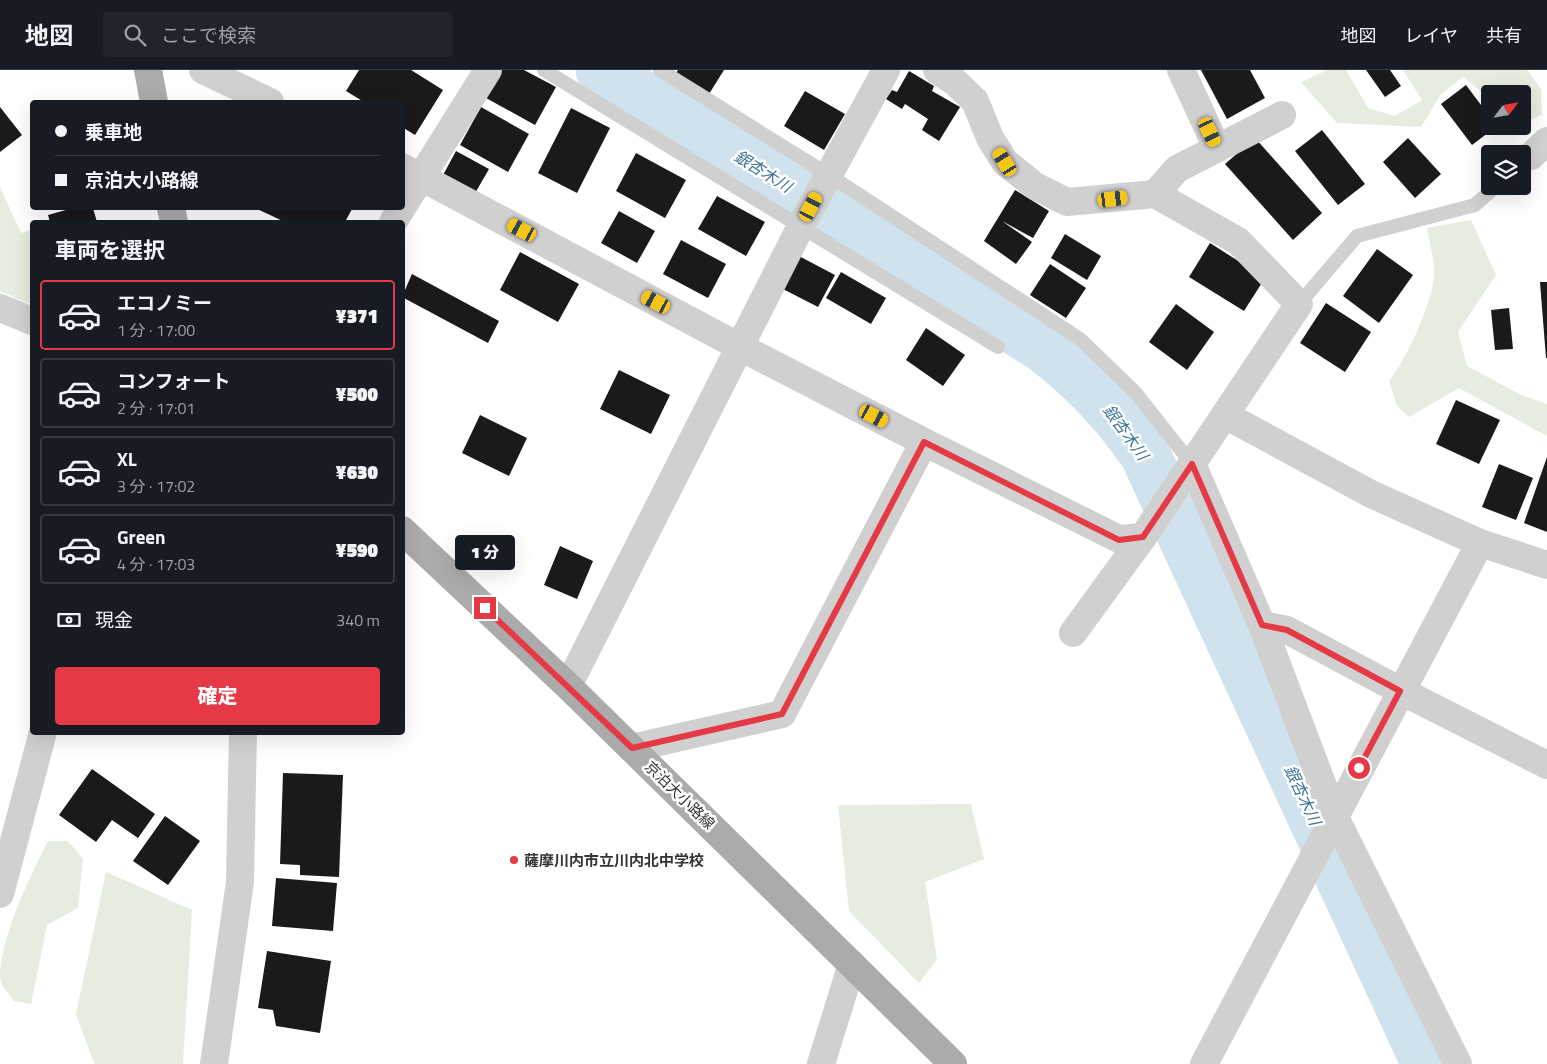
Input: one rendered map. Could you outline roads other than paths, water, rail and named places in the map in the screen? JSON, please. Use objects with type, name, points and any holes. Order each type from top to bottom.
[{"type":"main road","points":[[148,70],[154,100]]},
{"type":"main road","name":"京泊大小路線","points":[[405,533],[632,748],[953,1064]]},
{"type":"street","points":[[203,70],[266,100]]},
{"type":"street","points":[[405,190],[412,172],[488,70]]},
{"type":"street","points":[[568,686],[802,224],[886,70]]},
{"type":"street","points":[[937,70],[955,82],[975,101],[990,138],[1005,162],[1035,186],[1067,202],[1155,194],[1238,241],[1299,304],[1149,528],[1073,633]]},
{"type":"street","points":[[1182,70],[1217,148]]},
{"type":"street","points":[[1155,194],[1177,169],[1282,115]]},
{"type":"street","points":[[412,172],[740,347],[1119,540],[1149,528]]},
{"type":"street","points":[[0,308],[30,320]]},
{"type":"street","points":[[1225,415],[1371,494],[1480,543],[1547,565]]},
{"type":"street","points":[[632,748],[782,714],[924,442]]},
{"type":"street","points":[[1189,469],[1262,625],[1331,821],[1458,1064]]},
{"type":"street","points":[[1204,1064],[1331,821],[1480,543]]},
{"type":"street","points":[[1262,625],[1287,630],[1400,691],[1547,765]]},
{"type":"street","points":[[0,894],[43,735]]},
{"type":"street","points":[[214,1064],[240,882],[243,735]]},
{"type":"street","points":[[821,1064],[852,964]]},
{"type":"lane","points":[[544,70],[802,224],[998,347]]},
{"type":"lane","points":[[660,70],[1080,339],[1135,392],[1189,469]]},
{"type":"lane","points":[[1299,304],[1357,236],[1475,205],[1486,195]]},
{"type":"waterway","name":"銀杏木川","points":[[601,70],[1043,347],[1073,371],[1122,423],[1145,454],[1427,1064]]},
{"type":"place","name":"薩摩川内市立川内北中学校","points":[[514,860]]}]
